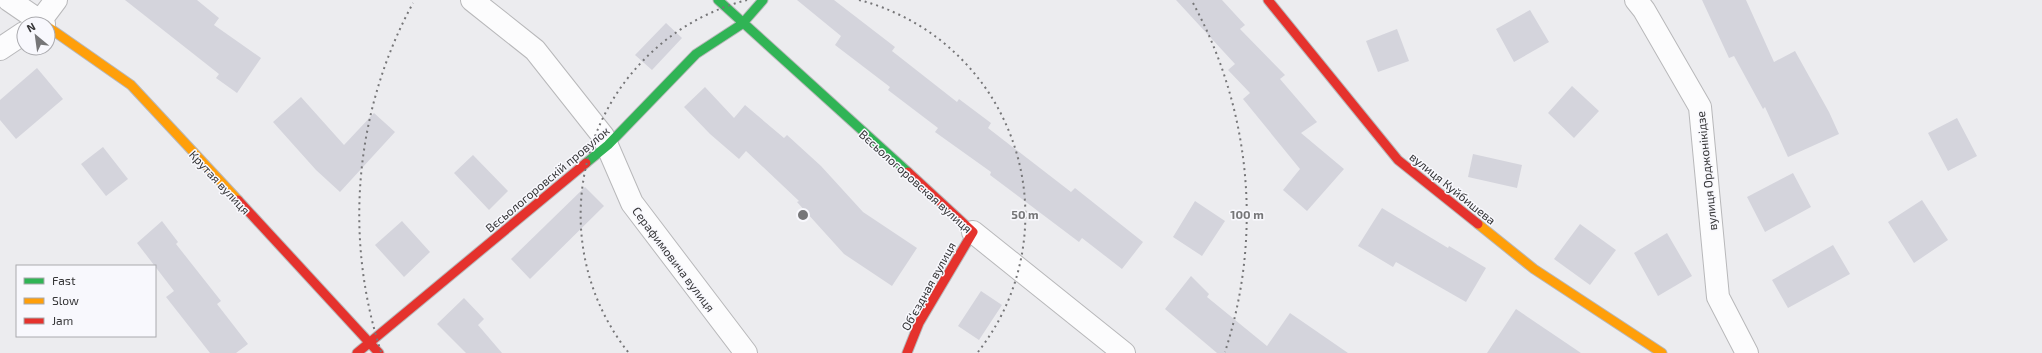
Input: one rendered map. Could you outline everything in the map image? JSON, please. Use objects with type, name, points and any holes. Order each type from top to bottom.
[{"type":"street","name":"Крутая вулиця","points":[[9,0],[27,16]]},
{"type":"street","points":[[46,16],[56,0]]},
{"type":"street","name":"Серафимовича вулиця","points":[[472,0],[535,50],[608,145],[632,203],[746,353]]},
{"type":"street","name":"Вєсьологоровская вулиця","points":[[718,0],[742,24],[973,232],[1124,353]]},
{"type":"street","name":"Вєсьологоровскій провулок","points":[[357,353],[368,342],[608,145],[696,54],[742,24],[763,0]]},
{"type":"street","name":"вулиця Куйбишева","points":[[1268,0],[1398,160],[1534,269],[1662,353]]},
{"type":"street","name":"вулиця Орджонікідзе","points":[[1636,0],[1644,10],[1700,107],[1718,297],[1747,353]]},
{"type":"street","name":"Крутая вулиця","points":[[56,37],[131,85],[379,353]]},
{"type":"street","points":[[0,49],[16,40]]},
{"type":"street","name":"Об'єздная вулиця","points":[[907,353],[919,323],[973,232]]},
{"type":"building","points":[[125,0],[197,0],[219,18],[214,25],[261,58],[237,93],[216,78],[219,74]]},
{"type":"building","points":[[797,0],[834,0],[895,47],[892,51],[957,102],[959,99],[991,123],[988,128],[1071,192],[1075,188],[1143,242],[1122,269],[1082,238],[1079,242],[990,175],[991,172],[935,132],[938,128],[888,90],[890,87],[835,45],[841,36]]},
{"type":"building","points":[[1176,0],[1222,0],[1245,25],[1240,29],[1285,75],[1280,79],[1317,122],[1301,133],[1344,169],[1307,211],[1283,190],[1300,169],[1243,99],[1250,93],[1228,70],[1235,64]]},
{"type":"building","points":[[1702,0],[1746,0],[1774,62],[1795,51],[1829,112],[1839,134],[1788,157],[1765,107],[1763,109],[1734,56],[1729,58]]},
{"type":"building","points":[[1530,10],[1549,42],[1514,62],[1496,29]]},
{"type":"building","points":[[666,23],[682,38],[652,70],[635,55]]},
{"type":"building","points":[[1397,29],[1409,61],[1378,72],[1366,41]]},
{"type":"building","points":[[37,68],[63,99],[16,139],[0,120],[0,100]]},
{"type":"building","points":[[1572,86],[1599,111],[1574,138],[1548,113]]},
{"type":"building","points":[[705,87],[734,118],[745,105],[784,138],[787,135],[821,166],[863,212],[917,248],[892,286],[844,254],[797,202],[799,201],[746,151],[739,159],[710,134],[684,107]]},
{"type":"building","points":[[301,97],[344,145],[374,113],[395,132],[340,192],[316,170],[273,122]]},
{"type":"building","points":[[1957,118],[1977,156],[1948,171],[1928,133]]},
{"type":"building","points":[[103,147],[128,179],[106,196],[81,164]]},
{"type":"building","points":[[1473,154],[1522,165],[1517,188],[1468,177]]},
{"type":"building","points":[[473,155],[508,191],[489,210],[454,173]]},
{"type":"building","points":[[1793,173],[1811,207],[1765,232],[1747,197]]},
{"type":"building","points":[[585,187],[604,206],[530,279],[511,259]]},
{"type":"building","points":[[1922,200],[1948,240],[1914,263],[1888,222]]},
{"type":"building","points":[[1195,201],[1225,221],[1202,256],[1173,237]]},
{"type":"building","points":[[1382,208],[1448,248],[1449,246],[1486,268],[1466,302],[1396,262],[1393,267],[1358,246]]},
{"type":"building","points":[[162,221],[178,242],[176,244],[221,301],[217,304],[248,344],[236,353],[210,353],[166,297],[174,291],[156,268],[156,265],[154,265],[137,243]]},
{"type":"building","points":[[402,221],[430,252],[404,277],[375,245]]},
{"type":"building","points":[[1580,224],[1616,250],[1590,285],[1554,259]]},
{"type":"building","points":[[1667,233],[1692,276],[1658,296],[1634,253]]},
{"type":"building","points":[[1833,245],[1850,274],[1788,308],[1772,280]]},
{"type":"building","points":[[1191,276],[1209,294],[1207,297],[1267,346],[1290,313],[1348,353],[1217,353],[1165,309]]},
{"type":"building","points":[[981,291],[1002,305],[979,340],[958,326]]},
{"type":"building","points":[[464,298],[484,319],[478,325],[502,353],[466,353],[437,324]]},
{"type":"building","points":[[1516,309],[1581,353],[1487,353]]},
{"type":"traffic: fast","points":[[718,0],[908,172]]},
{"type":"traffic: fast","points":[[586,163],[608,145],[696,54],[742,24],[763,0]]},
{"type":"traffic: slow","points":[[56,33],[131,85],[238,200]]},
{"type":"traffic: slow","points":[[1478,224],[1534,269],[1662,353]]},
{"type":"traffic: jam","points":[[1268,0],[1398,160],[1478,224]]},
{"type":"traffic: jam","points":[[357,353],[586,163]]},
{"type":"traffic: jam","points":[[907,353],[919,323],[973,232],[908,172]]},
{"type":"traffic: jam","points":[[238,200],[379,353]]}]
